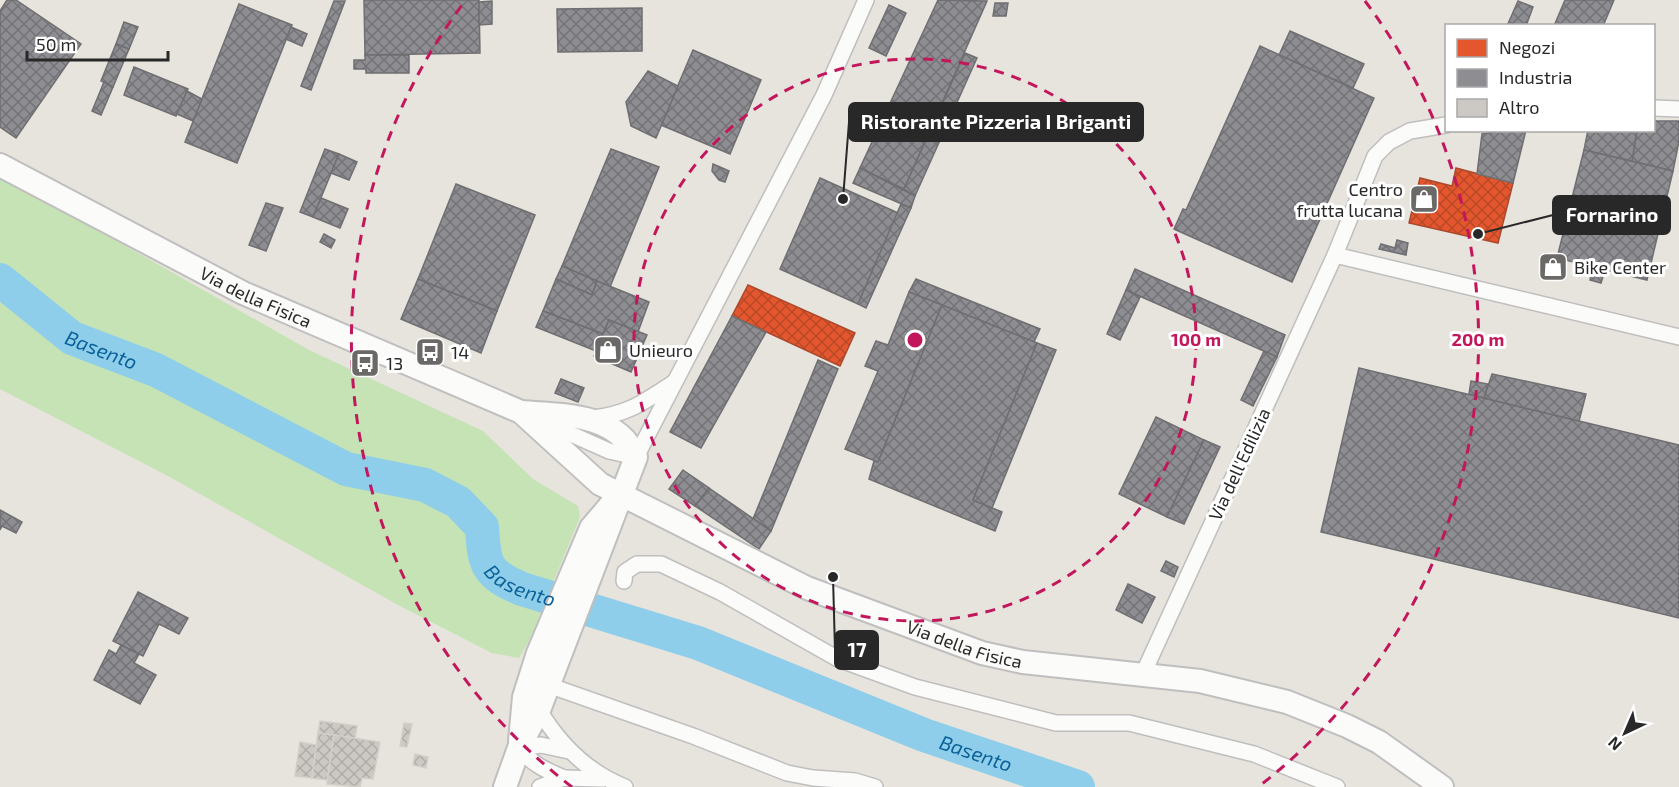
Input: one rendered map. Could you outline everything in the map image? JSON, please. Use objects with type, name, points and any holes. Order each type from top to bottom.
[{"type":"street","points":[[603,778],[564,778],[540,769],[530,762],[519,748],[524,697],[547,656],[599,532],[620,495],[673,383],[824,95],[866,0]]},
{"type":"street","points":[[1655,108],[1679,109]]},
{"type":"street","name":"Via dell'Edilizia","points":[[1143,674],[1335,255],[1375,156],[1382,148],[1410,131],[1445,125]]},
{"type":"street","name":"Via della Fisica","points":[[0,165],[243,293],[521,412],[587,418],[619,433],[630,443],[636,457]]},
{"type":"street","points":[[1335,255],[1679,337]]},
{"type":"street","points":[[587,418],[615,416],[631,410],[673,383]]},
{"type":"street","points":[[521,412],[609,451],[636,457]]},
{"type":"street","name":"Via della Fisica","points":[[521,412],[600,484],[807,588],[925,634],[982,653],[1023,662],[1143,674],[1229,687],[1316,712],[1378,742],[1442,787]]},
{"type":"street","points":[[624,581],[625,572],[637,564],[661,564],[720,592],[838,659],[915,687],[1056,723],[1129,723],[1254,754],[1337,787]]},
{"type":"street","points":[[505,787],[519,748],[539,710],[548,685],[547,656]]},
{"type":"street","points":[[548,685],[693,736],[787,773],[813,778],[855,781],[874,787]]},
{"type":"street","points":[[539,710],[569,751],[603,778],[625,787]]},
{"type":"street","points":[[519,748],[541,745],[569,751]]},
{"type":"street","points":[[540,787],[564,778]]},
{"type":"green space","points":[[0,175],[309,350],[483,431],[533,479],[578,506],[580,517],[529,641],[519,658],[492,653],[398,605],[168,476],[0,389]]},
{"type":"building: Negozi","points":[[1456,168],[1513,183],[1498,243],[1409,223],[1420,178],[1452,186]]},
{"type":"building: Negozi","points":[[748,285],[855,333],[840,366],[732,316]]},
{"type":"building: Industria","points":[[7,0],[16,0],[81,44],[16,138],[0,127],[0,11]]},
{"type":"building: Industria","points":[[364,0],[479,0],[480,53],[365,55]]},
{"type":"building: Industria","points":[[938,0],[987,1],[904,189],[860,168]]},
{"type":"building: Industria","points":[[1565,0],[1614,0],[1604,24],[1555,24]]},
{"type":"building: Industria","points":[[334,1],[345,1],[311,90],[301,86]]},
{"type":"building: Industria","points":[[492,1],[492,24],[479,25],[479,2]]},
{"type":"building: Industria","points":[[1518,1],[1533,7],[1527,24],[1508,24]]},
{"type":"building: Industria","points":[[995,3],[1008,3],[1006,16],[993,16]]},
{"type":"building: Industria","points":[[239,4],[292,25],[237,163],[185,142]]},
{"type":"building: Industria","points":[[889,5],[906,13],[886,56],[869,48]]},
{"type":"building: Industria","points":[[642,8],[642,51],[558,52],[557,9]]},
{"type":"building: Industria","points":[[124,22],[138,27],[129,49],[116,44]]},
{"type":"building: Industria","points":[[291,27],[307,34],[302,46],[286,39]]},
{"type":"building: Industria","points":[[1290,31],[1364,64],[1353,88],[1279,55]]},
{"type":"building: Industria","points":[[116,44],[129,49],[113,87],[101,81]]},
{"type":"building: Industria","points":[[1260,46],[1374,98],[1292,282],[1174,229],[1183,209],[1186,210]]},
{"type":"building: Industria","points":[[693,50],[761,80],[730,154],[661,125]]},
{"type":"building: Industria","points":[[965,53],[977,58],[915,196],[904,189]]},
{"type":"building: Industria","points":[[365,55],[409,55],[409,73],[366,73],[366,69],[354,69],[354,60],[365,60]]},
{"type":"building: Industria","points":[[134,67],[188,89],[176,116],[124,95]]},
{"type":"building: Industria","points":[[648,71],[678,86],[656,138],[631,126],[626,102]]},
{"type":"building: Industria","points":[[104,82],[113,87],[101,115],[92,111]]},
{"type":"building: Industria","points":[[187,91],[202,99],[193,121],[177,114]]},
{"type":"building: Industria","points":[[1655,121],[1679,121],[1679,141],[1673,171],[1632,161],[1637,132],[1655,132]]},
{"type":"building: Industria","points":[[1526,132],[1513,183],[1477,174],[1482,134]]},
{"type":"building: Industria","points":[[1588,132],[1637,132],[1632,161],[1584,150]]},
{"type":"building: Industria","points":[[325,149],[339,154],[313,217],[300,212]]},
{"type":"building: Industria","points":[[611,149],[659,167],[610,287],[562,266]]},
{"type":"building: Industria","points":[[1584,150],[1673,171],[1647,280],[1557,258]]},
{"type":"building: Industria","points":[[339,154],[357,162],[349,180],[331,173]]},
{"type":"building: Industria","points":[[713,164],[729,171],[725,182],[719,180],[712,171]]},
{"type":"building: Industria","points":[[860,168],[915,196],[911,208],[853,183]]},
{"type":"building: Industria","points":[[820,178],[898,213],[858,304],[780,269]]},
{"type":"building: Industria","points":[[456,184],[535,215],[497,311],[418,279]]},
{"type":"building: Industria","points":[[321,198],[348,209],[340,228],[313,217]]},
{"type":"building: Industria","points":[[266,203],[283,208],[266,251],[249,245]]},
{"type":"building: Industria","points":[[901,204],[911,208],[866,308],[858,304]]},
{"type":"building: Industria","points":[[324,234],[335,240],[331,248],[320,242]]},
{"type":"building: Industria","points":[[1397,240],[1408,243],[1406,255],[1379,249],[1381,244],[1395,248]]},
{"type":"building: Industria","points":[[562,266],[597,281],[592,295],[556,279]]},
{"type":"building: Industria","points":[[1593,267],[1605,270],[1601,283],[1590,280]]},
{"type":"building: Industria","points":[[1135,269],[1285,335],[1277,357],[1126,290]]},
{"type":"building: Industria","points":[[418,279],[497,311],[481,353],[401,319]]},
{"type":"building: Industria","points":[[556,279],[592,295],[597,281],[649,302],[638,332],[609,320],[603,334],[543,311]]},
{"type":"building: Industria","points":[[916,279],[1040,329],[1034,342],[909,292]]},
{"type":"building: Industria","points":[[1126,290],[1140,297],[1120,340],[1107,334]]},
{"type":"building: Industria","points":[[909,292],[942,305],[878,462],[845,449],[878,371],[865,366],[876,341],[888,345]]},
{"type":"building: Industria","points":[[942,305],[1037,343],[973,500],[1002,512],[995,531],[869,479],[874,461],[878,462]]},
{"type":"building: Industria","points":[[543,311],[603,334],[596,351],[536,327]]},
{"type":"building: Industria","points":[[732,316],[766,332],[701,448],[670,432]]},
{"type":"building: Industria","points":[[609,320],[647,335],[631,372],[594,356]]},
{"type":"building: Industria","points":[[1037,343],[1056,350],[992,508],[973,500]]},
{"type":"building: Industria","points":[[1264,351],[1277,357],[1253,406],[1241,400]]},
{"type":"building: Industria","points":[[818,360],[838,369],[771,531],[753,519]]},
{"type":"building: Industria","points":[[1359,368],[1679,445],[1679,618],[1321,532]]},
{"type":"building: Industria","points":[[1492,374],[1586,394],[1579,421],[1484,398]]},
{"type":"building: Industria","points":[[561,379],[584,388],[578,402],[555,393]]},
{"type":"building: Industria","points":[[1471,381],[1488,384],[1484,398],[1469,394]]},
{"type":"building: Industria","points":[[1156,417],[1204,440],[1167,517],[1119,494]]},
{"type":"building: Industria","points":[[1204,440],[1220,447],[1184,524],[1167,517]]},
{"type":"building: Industria","points":[[683,470],[709,488],[695,506],[669,489]]},
{"type":"building: Industria","points":[[709,488],[771,531],[759,549],[695,506]]},
{"type":"building: Industria","points":[[0,510],[22,522],[16,533],[2,526],[0,530]]},
{"type":"building: Industria","points":[[1166,561],[1178,567],[1174,577],[1161,571]]},
{"type":"building: Industria","points":[[1128,584],[1155,597],[1142,623],[1116,610]]},
{"type":"building: Industria","points":[[138,592],[188,618],[179,634],[159,624],[143,656],[113,641]]},
{"type":"building: Industria","points":[[121,645],[139,654],[134,663],[156,675],[140,704],[94,680],[109,650],[116,654]]},
{"type":"building: Altro","points":[[320,721],[357,726],[355,738],[318,733]]},
{"type":"building: Altro","points":[[404,723],[412,724],[407,747],[400,746]]},
{"type":"building: Altro","points":[[318,733],[334,735],[327,780],[312,778]]},
{"type":"building: Altro","points":[[334,735],[380,742],[373,779],[362,778],[360,787],[327,784]]},
{"type":"building: Altro","points":[[300,742],[316,745],[312,778],[295,776]]},
{"type":"building: Altro","points":[[415,754],[428,757],[426,768],[413,765]]},
{"type":"waterway","name":"Basento","points":[[0,280],[72,338],[156,370],[346,469],[425,485],[458,502],[482,527],[484,551],[489,567],[510,584],[698,643],[924,735],[1078,787]]},
{"type":"place","name":"Ristorante Pizzeria I Briganti","points":[[843,199]]},
{"type":"place","name":"Centro frutta lucana","points":[[1424,199]]},
{"type":"place","name":"Fornarino","points":[[1478,234]]},
{"type":"place","name":"Bike Center","points":[[1553,267]]},
{"type":"place","name":"Unieuro","points":[[608,350]]},
{"type":"place","name":"14","points":[[430,352]]},
{"type":"place","name":"13","points":[[365,363]]},
{"type":"place","name":"17","points":[[833,577]]}]
